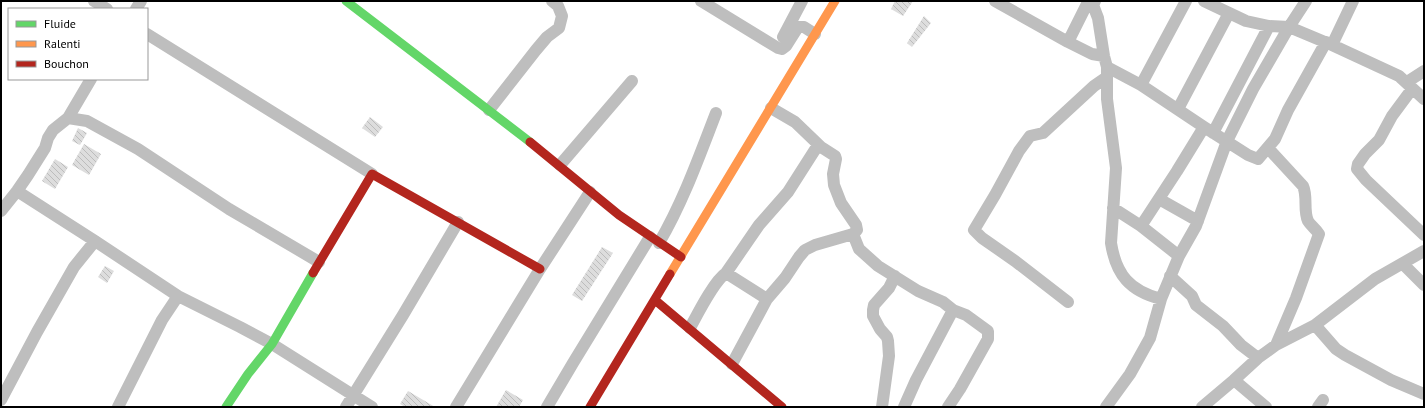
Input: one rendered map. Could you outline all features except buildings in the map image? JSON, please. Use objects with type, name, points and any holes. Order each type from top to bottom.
[{"type":"street","points":[[94,1],[105,8]]},
{"type":"street","points":[[346,1],[560,165],[579,180],[590,192],[654,240],[681,257]]},
{"type":"street","points":[[489,110],[547,37],[559,28],[562,16],[558,6],[552,1]]},
{"type":"street","points":[[701,1],[778,48],[782,49],[786,46],[798,27],[804,27],[815,34]]},
{"type":"street","points":[[778,48],[802,1]]},
{"type":"street","points":[[590,407],[835,1]]},
{"type":"street","points":[[995,1],[1092,54],[1106,67],[1141,85],[1208,130],[1257,159],[1275,139],[1288,110],[1353,1]]},
{"type":"street","points":[[1141,85],[1186,1]]},
{"type":"street","points":[[1204,1],[1246,21],[1269,26],[1289,27],[1329,43],[1393,72],[1410,85],[1424,99]]},
{"type":"street","points":[[1106,407],[1130,374],[1150,338],[1161,299],[1179,256],[1198,221],[1227,141],[1253,89],[1306,1]]},
{"type":"street","points":[[1068,42],[1089,3]]},
{"type":"street","points":[[1089,3],[1098,18],[1106,67],[1107,99],[1116,168],[1111,243],[1113,254],[1129,284],[1147,295],[1161,299]]},
{"type":"street","points":[[1178,109],[1229,13]]},
{"type":"street","points":[[1141,226],[1208,130],[1269,26]]},
{"type":"street","points":[[148,35],[372,174],[540,269]]},
{"type":"street","points":[[1068,302],[974,230],[1019,151],[1030,136],[1043,133],[1094,86],[1106,67]]},
{"type":"street","points":[[1424,71],[1410,85],[1379,140],[1365,154],[1358,164],[1357,169],[1366,180],[1424,234]]},
{"type":"street","points":[[1,211],[17,191],[45,148],[48,138],[53,130],[68,118],[90,80]]},
{"type":"street","points":[[560,165],[632,81]]},
{"type":"street","points":[[732,364],[767,299],[786,278],[805,250],[815,245],[852,234],[856,230],[856,225],[841,204],[834,185],[833,174],[836,159],[832,154],[818,145],[798,124],[771,108]]},
{"type":"street","points":[[547,407],[577,356],[654,240],[673,218],[716,113]]},
{"type":"street","points":[[68,118],[87,122],[138,149],[229,209],[319,262]]},
{"type":"street","points":[[690,328],[721,277],[726,273],[759,225],[788,192],[818,145]]},
{"type":"street","points":[[1268,148],[1303,186],[1305,191],[1305,207],[1309,223],[1319,234],[1296,298],[1276,345]]},
{"type":"street","points":[[226,407],[248,374],[272,344],[372,174]]},
{"type":"street","points":[[17,191],[178,296],[272,344],[372,407]]},
{"type":"street","points":[[456,407],[540,269],[590,192]]},
{"type":"street","points":[[1159,199],[1198,221]]},
{"type":"street","points":[[1113,208],[1141,226],[1179,256]]},
{"type":"street","points":[[346,407],[458,222]]},
{"type":"street","points":[[852,234],[856,245],[878,266],[918,291],[944,302],[953,310],[966,315],[984,327],[988,332],[988,337],[960,389],[948,407]]},
{"type":"street","points":[[1,400],[68,277],[74,267],[95,241]]},
{"type":"street","points":[[1202,407],[1258,358],[1276,345],[1315,325],[1375,279],[1424,251]]},
{"type":"street","points":[[1403,264],[1424,285]]},
{"type":"street","points":[[726,273],[767,299]]},
{"type":"street","points":[[882,407],[889,356],[888,341],[886,335],[878,327],[873,316],[873,310],[874,305],[889,288],[895,276]]},
{"type":"street","points":[[1170,276],[1190,295],[1195,304],[1223,326],[1240,345],[1258,358]]},
{"type":"street","points":[[118,407],[162,320],[178,296]]},
{"type":"street","points":[[655,300],[782,407]]},
{"type":"street","points":[[904,407],[916,380],[953,310]]},
{"type":"street","points":[[1315,325],[1336,349],[1345,355],[1391,380],[1424,394]]},
{"type":"street","points":[[1234,380],[1266,407]]},
{"type":"traffic: fast","points":[[346,1],[530,142]]},
{"type":"traffic: fast","points":[[226,407],[248,374],[272,344],[313,273]]},
{"type":"traffic: slow","points":[[670,274],[835,1]]},
{"type":"traffic: jam","points":[[530,142],[619,215],[681,257]]},
{"type":"traffic: jam","points":[[313,273],[372,174],[540,269]]},
{"type":"traffic: jam","points":[[590,407],[670,274]]},
{"type":"traffic: jam","points":[[655,300],[782,407]]}]
